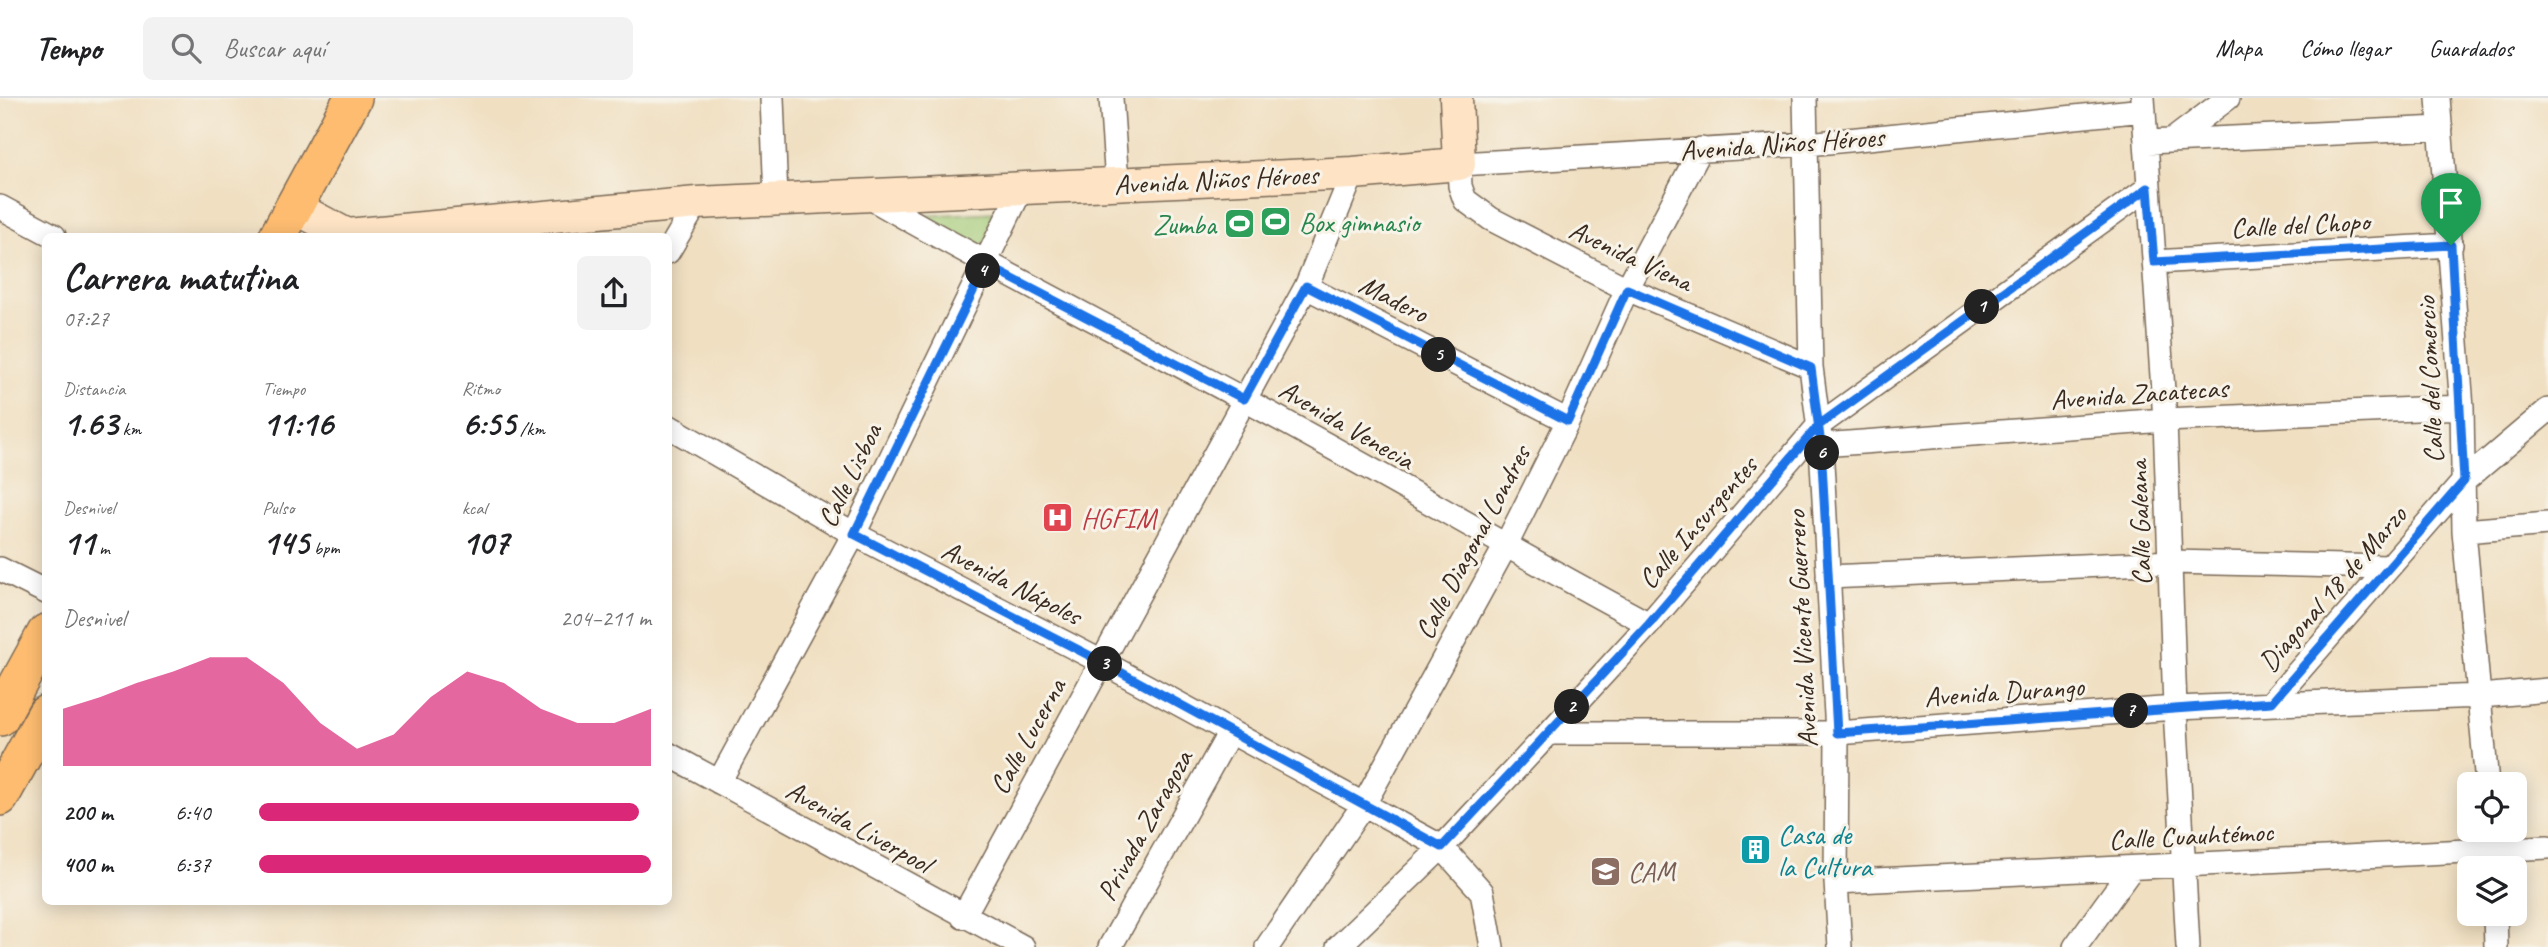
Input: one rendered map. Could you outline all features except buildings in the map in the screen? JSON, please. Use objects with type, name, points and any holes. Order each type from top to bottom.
[{"type":"main road","points":[[286,222],[353,98]]},
{"type":"main road","points":[[0,717],[42,640]]},
{"type":"main road","points":[[3,785],[42,721]]},
{"type":"street","points":[[772,98],[776,199]]},
{"type":"street","points":[[1111,98],[1117,183]]},
{"type":"street","points":[[1456,98],[1459,163]]},
{"type":"street","name":"Avenida Vicente Guerrero","points":[[1805,98],[1811,368],[1820,435],[1837,733],[1836,883],[1840,947]]},
{"type":"street","points":[[2174,139],[2228,98]]},
{"type":"street","name":"Calle del Comercio","points":[[2438,98],[2462,407],[2465,531],[2486,772]]},
{"type":"street","name":"Avenida Niños Héroes","points":[[380,233],[697,203],[1353,173],[1459,163],[1808,144],[2144,104]]},
{"type":"street","name":"Calle Galeana","points":[[2144,104],[2165,420],[2175,708],[2188,947]]},
{"type":"street","points":[[2148,142],[2441,128]]},
{"type":"street","name":"Calle Diagonal Londres","points":[[1267,947],[1364,804],[1505,547],[1568,421],[1627,289],[1701,149]]},
{"type":"street","name":"Avenida Viena","points":[[1459,163],[1460,186],[1465,200],[1476,210],[1627,289],[1811,368]]},
{"type":"street","name":"Calle Lucerna","points":[[963,917],[1306,286],[1353,173]]},
{"type":"street","name":"Calle Insurgentes","points":[[1338,947],[1442,847],[1820,435],[2148,188]]},
{"type":"street","name":"Calle Lisboa","points":[[719,782],[854,534],[1021,189]]},
{"type":"street","name":"Avenida Venecia","points":[[869,197],[986,265],[1244,399],[1505,547],[1649,624]]},
{"type":"street","points":[[672,245],[697,203]]},
{"type":"street","points":[[0,207],[48,233]]},
{"type":"street","name":"Avenida Niños Héroes","points":[[286,222],[335,233]]},
{"type":"street","name":"Calle del Chopo","points":[[2154,262],[2451,245]]},
{"type":"street","name":"Madero","points":[[1306,286],[1568,421]]},
{"type":"street","name":"Avenida Zacatecas","points":[[1820,435],[2462,407]]},
{"type":"street","name":"Diagonal 18 de Marzo","points":[[2272,702],[2464,481],[2548,410]]},
{"type":"street","name":"Avenida Nápoles","points":[[672,428],[854,534],[1102,662],[1442,847],[1482,892],[1492,947]]},
{"type":"street","points":[[2465,531],[2548,524]]},
{"type":"street","points":[[1828,577],[2171,562],[2389,567]]},
{"type":"street","points":[[0,569],[42,590]]},
{"type":"street","name":"Avenida Durango","points":[[1549,733],[1837,733],[2272,702],[2481,696],[2548,690]]},
{"type":"street","name":"Privada Zaragoza","points":[[1110,947],[1230,732]]},
{"type":"street","name":"Avenida Liverpool","points":[[672,756],[963,917],[1023,947]]},
{"type":"street","name":"Calle Cuauhtémoc","points":[[1836,883],[2548,847]]},
{"type":"street","points":[[2075,947],[2132,868]]},
{"type":"street","points":[[2495,926],[2496,947]]},
{"type":"green space","points":[[999,212],[981,253],[915,216]]},
{"type":"place","name":"Box gimnasio","points":[[1276,222]]},
{"type":"place","name":"Zumba","points":[[1239,224]]},
{"type":"place","name":"HGFIM","points":[[1058,518]]},
{"type":"place","name":"Casa de la Cultura","points":[[1755,850]]},
{"type":"place","name":"CAM","points":[[1605,871]]},
{"type":"route","points":[[2451,245],[2154,262],[2148,188],[1819,425],[1649,624],[1442,847],[1102,662],[854,534],[986,265],[1244,399],[1306,286],[1568,421],[1627,289],[1811,368],[1819,425],[1821,445],[1837,733],[2272,702],[2464,481],[2451,245]]}]
